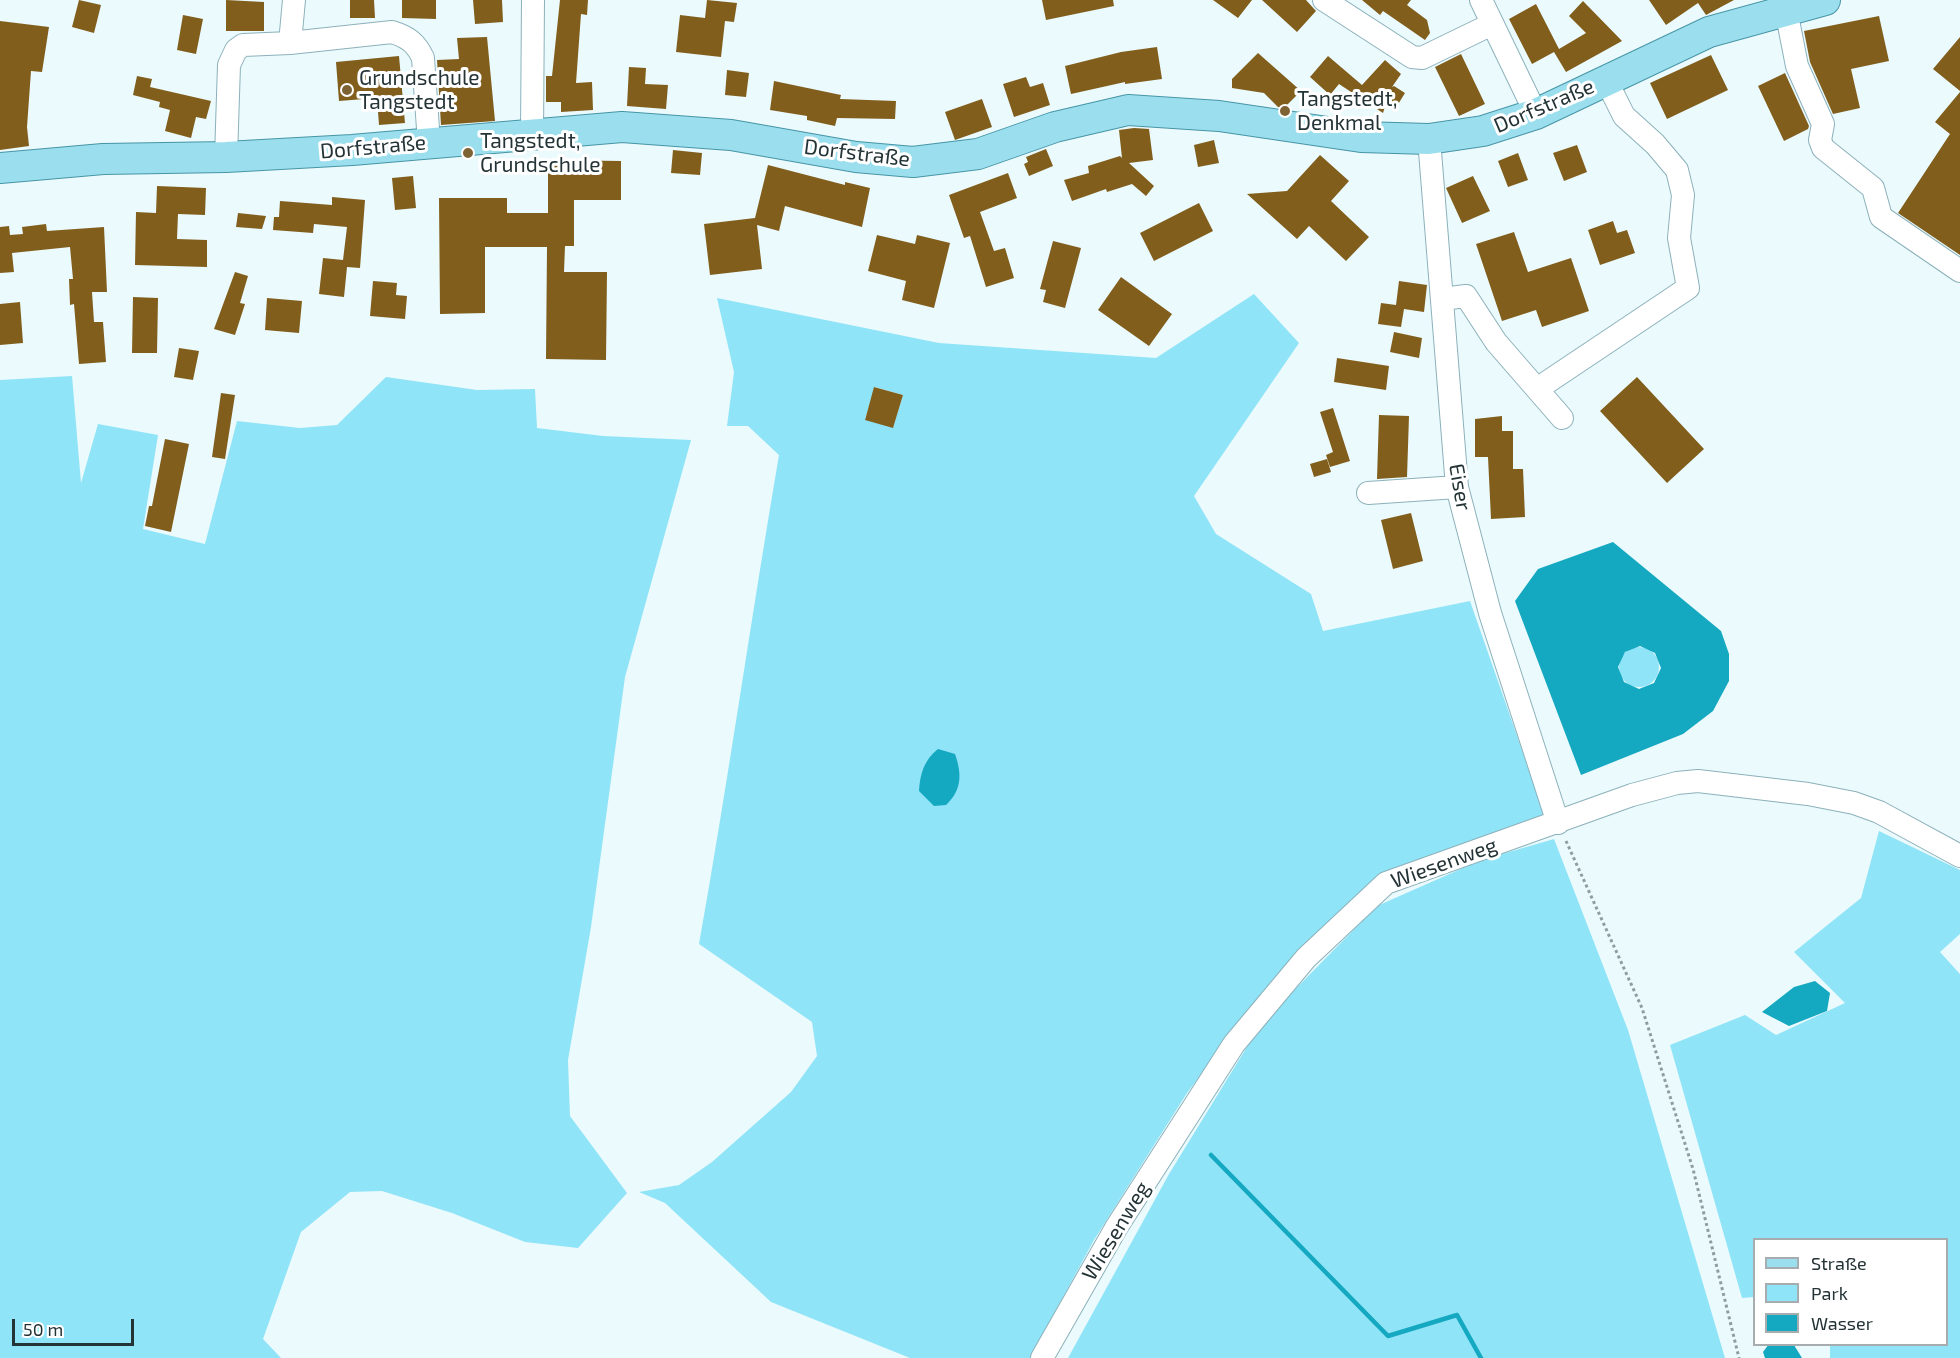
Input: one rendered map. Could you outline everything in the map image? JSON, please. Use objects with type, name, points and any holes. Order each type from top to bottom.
[{"type":"main road","name":"Dorfstraße","points":[[0,168],[103,159],[226,157],[622,127],[678,129],[731,135],[856,157],[913,162],[978,154],[1055,127],[1128,110],[1219,116],[1361,137],[1429,139],[1483,131],[1536,114],[1709,32],[1826,0]]},
{"type":"street","points":[[290,43],[294,0]]},
{"type":"street","points":[[532,134],[533,0]]},
{"type":"street","points":[[1324,0],[1412,57],[1422,58],[1492,24]]},
{"type":"street","points":[[1481,0],[1536,114]]},
{"type":"street","points":[[1786,10],[1797,66],[1823,124],[1820,140],[1823,148],[1873,188],[1881,217],[1960,271]]},
{"type":"street","points":[[226,157],[231,56],[243,45],[290,43],[392,32],[406,36],[417,45],[423,58],[429,143]]},
{"type":"street","points":[[1537,390],[1688,288],[1679,238],[1683,195],[1677,170],[1655,144],[1624,116],[1605,80]]},
{"type":"street","name":"Eiser","points":[[1429,139],[1457,487],[1490,613],[1558,823]]},
{"type":"street","points":[[1442,299],[1466,296],[1496,342],[1562,418]]},
{"type":"street","points":[[1368,493],[1457,487]]},
{"type":"street","name":"Wiesenweg","points":[[1042,1358],[1116,1228],[1234,1044],[1306,958],[1386,883],[1632,795],[1677,783],[1698,781],[1734,784],[1854,804],[1879,812],[1960,856]]},
{"type":"path","points":[[1558,823],[1642,1008],[1693,1169],[1739,1358]]},
{"type":"green space","points":[[1254,294],[1299,343],[1194,496],[1216,534],[1311,594],[1323,631],[1470,601],[1545,816],[1387,875],[1238,1026],[1187,1093],[1094,1240],[1030,1358],[910,1358],[771,1302],[665,1203],[639,1192],[679,1185],[712,1162],[791,1092],[817,1056],[812,1022],[699,944],[779,455],[748,426],[727,426],[734,372],[717,298],[939,343],[1156,358]],"holes":[[[875,387],[903,395],[893,427],[865,419]]]},
{"type":"green space","points":[[72,376],[81,483],[98,424],[158,435],[143,529],[205,544],[237,421],[300,428],[337,425],[386,377],[477,390],[535,389],[537,428],[603,436],[691,440],[625,677],[591,927],[568,1060],[570,1116],[627,1193],[578,1248],[525,1242],[452,1213],[382,1191],[350,1192],[301,1232],[263,1339],[281,1358],[0,1358],[0,380]]},
{"type":"green space","points":[[1639,647],[1647,648],[1653,653],[1658,659],[1658,675],[1653,681],[1647,686],[1639,687],[1631,686],[1625,681],[1620,675],[1619,667],[1620,659],[1625,653],[1631,648]]},
{"type":"green space","points":[[1879,831],[1960,870],[1960,934],[1940,952],[1960,974],[1960,1358],[1830,1358],[1830,1346],[1948,1346],[1948,1238],[1753,1238],[1753,1297],[1742,1298],[1670,1045],[1745,1015],[1776,1035],[1845,1003],[1794,952],[1861,898]]},
{"type":"green space","points":[[1554,839],[1628,1030],[1725,1358],[1068,1358],[1169,1174],[1261,1024],[1377,906],[1481,860]]},
{"type":"water","points":[[1613,542],[1721,631],[1729,654],[1729,681],[1713,711],[1683,734],[1581,775],[1515,601],[1538,569]],"holes":[[[1640,646],[1655,653],[1661,668],[1654,683],[1639,689],[1624,682],[1618,667],[1625,652]]]},
{"type":"water","points":[[938,749],[955,754],[959,768],[959,781],[955,794],[946,805],[934,806],[919,791],[924,768],[929,758]]},
{"type":"water","points":[[1815,981],[1830,993],[1827,1011],[1789,1026],[1762,1012],[1794,987]]},
{"type":"water","points":[[1768,1346],[1795,1346],[1802,1358],[1765,1358],[1763,1352]]},
{"type":"building","points":[[79,0],[101,5],[94,33],[72,27]]},
{"type":"building","points":[[226,0],[264,2],[264,31],[226,31]]},
{"type":"building","points":[[350,0],[374,0],[375,18],[350,18]]},
{"type":"building","points":[[402,0],[436,0],[436,19],[402,18]]},
{"type":"building","points":[[473,0],[502,0],[503,22],[475,24]]},
{"type":"building","points":[[560,0],[588,0],[587,15],[581,14],[576,83],[592,82],[593,110],[561,112],[561,102],[546,102],[546,76],[552,76]]},
{"type":"building","points":[[707,0],[737,3],[734,22],[725,21],[721,57],[676,52],[680,15],[705,18]]},
{"type":"building","points":[[1042,0],[1113,0],[1114,6],[1046,20]]},
{"type":"building","points":[[1213,0],[1252,0],[1238,18]]},
{"type":"building","points":[[1262,0],[1306,0],[1316,11],[1297,32]]},
{"type":"building","points":[[1362,0],[1411,0],[1407,5],[1427,20],[1430,33],[1425,40],[1383,11],[1380,15]]},
{"type":"building","points":[[1649,0],[1734,0],[1706,15],[1698,3],[1666,25]]},
{"type":"building","points":[[1583,1],[1622,41],[1566,72],[1554,52],[1532,64],[1509,19],[1536,4],[1559,49],[1586,33],[1569,16]]},
{"type":"building","points":[[183,15],[203,19],[196,54],[177,50]]},
{"type":"building","points":[[1879,16],[1889,61],[1851,69],[1860,108],[1833,114],[1810,62],[1804,31]]},
{"type":"building","points":[[0,21],[49,27],[42,72],[31,71],[27,127],[29,146],[0,150]]},
{"type":"building","points":[[487,37],[495,121],[441,125],[437,60],[459,59],[457,38]]},
{"type":"building","points":[[1960,37],[1960,91],[1933,69]]},
{"type":"building","points":[[1157,47],[1162,79],[1125,84],[1125,82],[1071,94],[1065,66],[1121,52]]},
{"type":"building","points":[[1258,53],[1301,91],[1284,108],[1278,107],[1264,93],[1232,88],[1232,79]]},
{"type":"building","points":[[1461,54],[1485,104],[1459,116],[1435,67]]},
{"type":"building","points":[[1711,55],[1728,90],[1667,119],[1650,83]]},
{"type":"building","points":[[399,56],[405,123],[379,125],[377,98],[339,101],[336,62]]},
{"type":"building","points":[[1328,56],[1362,85],[1385,60],[1401,74],[1392,87],[1405,93],[1397,106],[1387,100],[1383,113],[1339,84],[1330,95],[1310,77]]},
{"type":"building","points":[[629,67],[646,68],[645,84],[668,85],[666,109],[627,106]]},
{"type":"building","points":[[727,70],[749,73],[746,97],[725,95]]},
{"type":"building","points":[[1785,73],[1809,126],[1808,129],[1784,141],[1758,86]]},
{"type":"building","points":[[137,76],[152,79],[150,87],[211,101],[206,119],[196,117],[191,138],[165,131],[170,110],[159,107],[160,102],[133,95]]},
{"type":"building","points":[[1026,77],[1030,87],[1043,83],[1050,105],[1014,117],[1003,84]]},
{"type":"building","points":[[774,81],[841,95],[840,99],[896,101],[895,119],[837,118],[835,126],[807,120],[807,116],[770,110]]},
{"type":"building","points":[[1960,92],[1960,255],[1898,213],[1950,134],[1935,122]]},
{"type":"building","points":[[982,99],[992,127],[955,140],[945,112]]},
{"type":"building","points":[[1149,129],[1153,160],[1129,163],[1154,186],[1146,196],[1132,184],[1107,192],[1106,189],[1072,201],[1064,180],[1089,173],[1088,166],[1120,156],[1122,158],[1119,130]]},
{"type":"building","points":[[1214,140],[1219,163],[1198,167],[1194,145]]},
{"type":"building","points":[[1577,145],[1587,172],[1564,181],[1553,153]]},
{"type":"building","points":[[1046,149],[1053,166],[1029,176],[1024,164],[1028,162],[1026,157]]},
{"type":"building","points":[[673,150],[702,153],[700,175],[671,173]]},
{"type":"building","points":[[1518,153],[1528,180],[1508,187],[1498,161]]},
{"type":"building","points":[[1320,155],[1349,181],[1331,201],[1369,237],[1346,261],[1309,226],[1297,239],[1247,194],[1287,191]]},
{"type":"building","points":[[548,160],[621,161],[621,200],[574,200],[574,246],[565,246],[564,272],[607,272],[606,360],[546,359],[547,247],[485,247],[485,313],[440,314],[439,198],[507,198],[507,213],[548,213]]},
{"type":"building","points":[[768,165],[845,185],[845,182],[870,188],[862,227],[785,206],[779,231],[757,225],[762,269],[710,275],[704,224],[755,218]]},
{"type":"building","points":[[1008,173],[1017,198],[980,212],[994,251],[1005,248],[1014,278],[986,287],[970,236],[964,238],[949,195]]},
{"type":"building","points":[[413,176],[416,208],[395,210],[392,178]]},
{"type":"building","points":[[1473,176],[1490,211],[1462,223],[1446,188]]},
{"type":"building","points":[[157,186],[206,188],[205,215],[178,214],[177,239],[207,240],[207,267],[135,265],[136,212],[156,213]]},
{"type":"building","points":[[332,197],[365,200],[360,268],[347,267],[344,297],[319,294],[323,258],[343,260],[347,227],[314,224],[313,233],[273,230],[274,217],[279,217],[280,201],[332,205]]},
{"type":"building","points":[[1199,203],[1213,231],[1154,261],[1140,233]]},
{"type":"building","points":[[238,213],[266,216],[262,229],[236,227]]},
{"type":"building","points":[[1613,221],[1617,233],[1627,230],[1635,253],[1600,265],[1588,230]]},
{"type":"building","points":[[46,224],[47,231],[104,227],[107,292],[92,292],[94,322],[103,322],[106,362],[79,364],[74,304],[70,305],[69,279],[73,279],[70,247],[12,253],[14,272],[0,273],[0,227],[9,226],[10,235],[23,234],[22,227]]},
{"type":"building","points":[[1514,232],[1528,272],[1571,258],[1589,311],[1542,327],[1536,310],[1502,321],[1476,244]]},
{"type":"building","points":[[877,235],[915,244],[917,235],[950,243],[934,308],[902,300],[906,281],[868,271]]},
{"type":"building","points":[[1053,241],[1081,248],[1065,308],[1043,302],[1046,290],[1040,289]]},
{"type":"building","points":[[235,272],[248,276],[240,303],[245,304],[235,335],[214,329]]},
{"type":"building","points":[[1121,277],[1172,314],[1149,346],[1098,310]]},
{"type":"building","points":[[373,281],[397,283],[396,295],[407,296],[405,319],[370,316]]},
{"type":"building","points":[[1399,281],[1427,285],[1424,312],[1404,309],[1401,327],[1378,324],[1381,303],[1396,305]]},
{"type":"building","points":[[133,297],[158,298],[157,353],[132,353]]},
{"type":"building","points":[[267,298],[302,301],[299,333],[265,330]]},
{"type":"building","points":[[20,302],[23,343],[0,345],[0,304]]},
{"type":"building","points":[[1394,332],[1422,338],[1419,358],[1390,352]]},
{"type":"building","points":[[179,348],[199,351],[193,380],[174,377]]},
{"type":"building","points":[[1337,358],[1389,366],[1386,390],[1334,382]]},
{"type":"building","points":[[1637,377],[1704,449],[1667,483],[1600,411]]},
{"type":"building","points":[[874,387],[903,395],[893,428],[865,420]]},
{"type":"building","points":[[221,393],[235,395],[225,459],[212,457]]},
{"type":"building","points":[[1333,408],[1350,461],[1330,467],[1326,455],[1333,452],[1320,412]]},
{"type":"building","points":[[1379,415],[1409,416],[1407,477],[1377,479]]},
{"type":"building","points":[[1502,416],[1502,431],[1513,431],[1513,469],[1523,469],[1525,517],[1491,519],[1488,457],[1475,457],[1475,419]]},
{"type":"building","points":[[165,439],[189,444],[171,532],[145,526],[149,506],[152,506]]},
{"type":"building","points":[[1327,459],[1331,472],[1314,477],[1310,464]]},
{"type":"building","points":[[1411,513],[1423,561],[1393,569],[1381,520]]},
{"type":"waterway","points":[[1211,1155],[1388,1336],[1457,1315],[1481,1358]]},
{"type":"place","name":"Grundschule Tangstedt","points":[[347,90]]},
{"type":"place","name":"Tangstedt, Denkmal","points":[[1285,111]]},
{"type":"place","name":"Tangstedt, Grundschule","points":[[468,153]]}]
